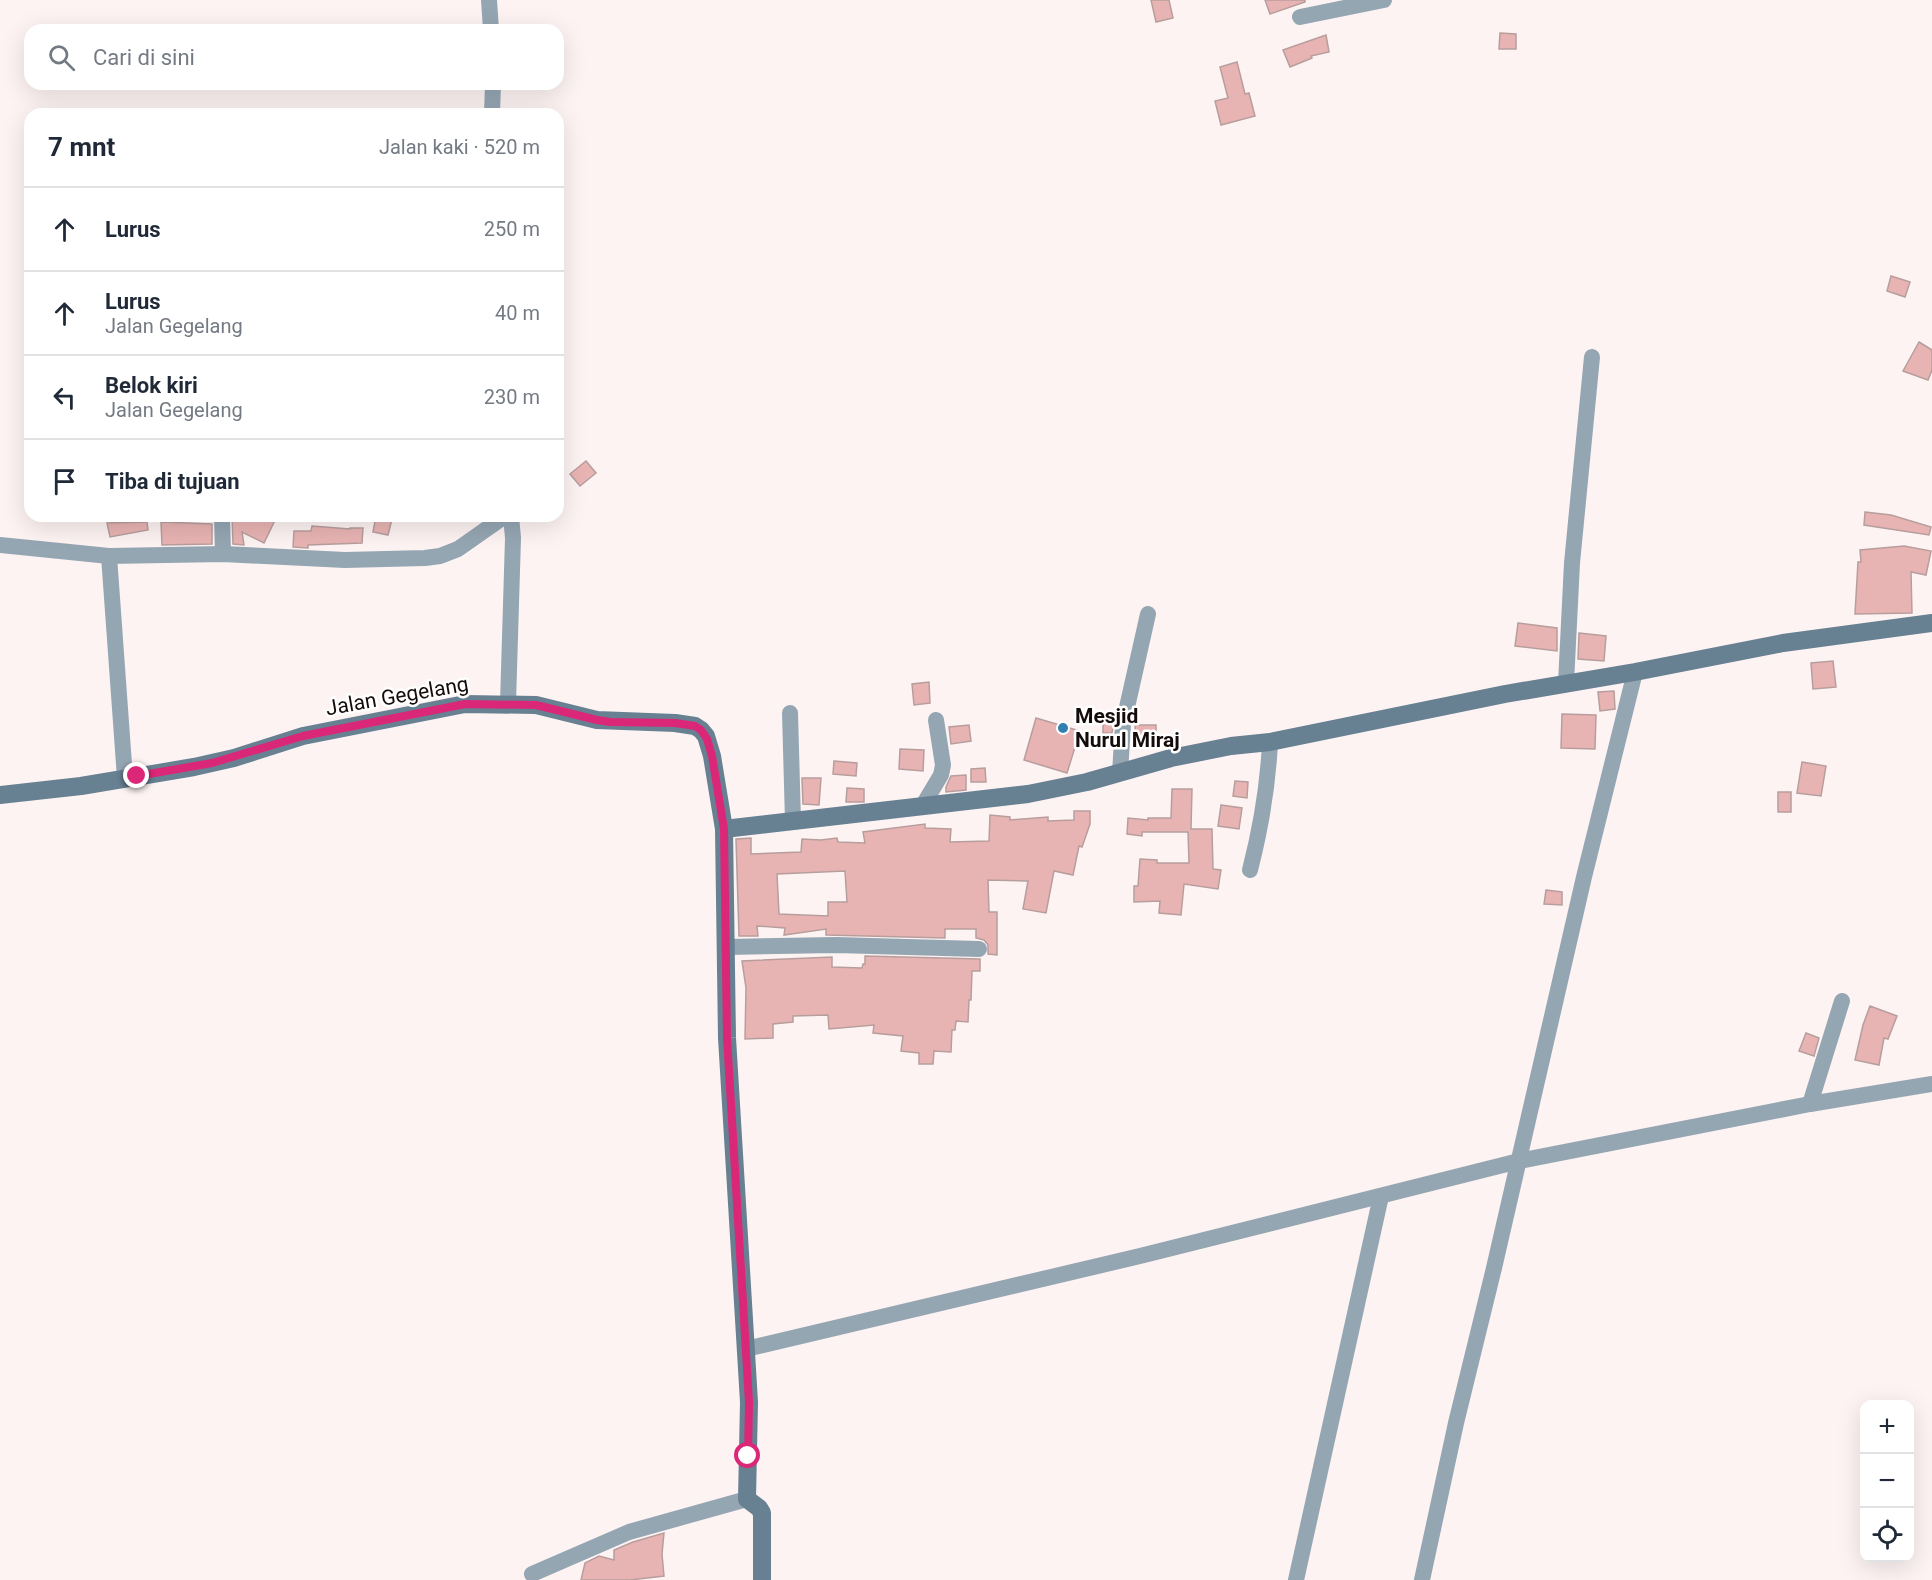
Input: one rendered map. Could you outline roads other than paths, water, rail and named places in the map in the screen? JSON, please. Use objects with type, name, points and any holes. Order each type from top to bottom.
[{"type":"street","points":[[489,0],[491,24]]},
{"type":"street","points":[[1300,17],[1384,0]]},
{"type":"street","points":[[492,108],[493,90]]},
{"type":"street","points":[[1566,683],[1572,563],[1592,357]]},
{"type":"street","points":[[222,522],[224,554]]},
{"type":"street","points":[[0,545],[109,556],[224,554],[345,560],[440,556],[458,549],[496,522]]},
{"type":"street","points":[[508,704],[512,522]]},
{"type":"street","points":[[109,556],[125,778]]},
{"type":"street","points":[[1120,773],[1123,725],[1148,614]]},
{"type":"street","points":[[724,829],[1028,794],[1087,782],[1171,758],[1231,746],[1270,742],[1505,694],[1635,672],[1783,643],[1932,623]]},
{"type":"street","points":[[1422,1580],[1456,1423],[1584,877],[1635,672]]},
{"type":"street","name":"Jalan Gegelang","points":[[0,795],[81,786],[212,763],[303,736],[453,705],[536,705],[610,722],[675,723],[695,726],[706,736],[710,745],[724,829],[727,1038],[749,1402],[747,1499]]},
{"type":"street","points":[[790,713],[793,821]]},
{"type":"street","points":[[923,805],[941,775],[943,765],[936,720]]},
{"type":"street","points":[[1250,870],[1258,840],[1267,787],[1270,742]]},
{"type":"street","points":[[726,946],[836,945],[979,948]]},
{"type":"street","points":[[1810,1104],[1842,1001]]},
{"type":"street","points":[[746,1349],[1140,1256],[1519,1161],[1810,1104],[1932,1084]]},
{"type":"street","points":[[1296,1580],[1381,1196]]},
{"type":"street","points":[[532,1574],[629,1532],[747,1499],[762,1513],[762,1580]]},
{"type":"place","name":"Mesjid Nurul Miraj","points":[[1063,728]]}]
